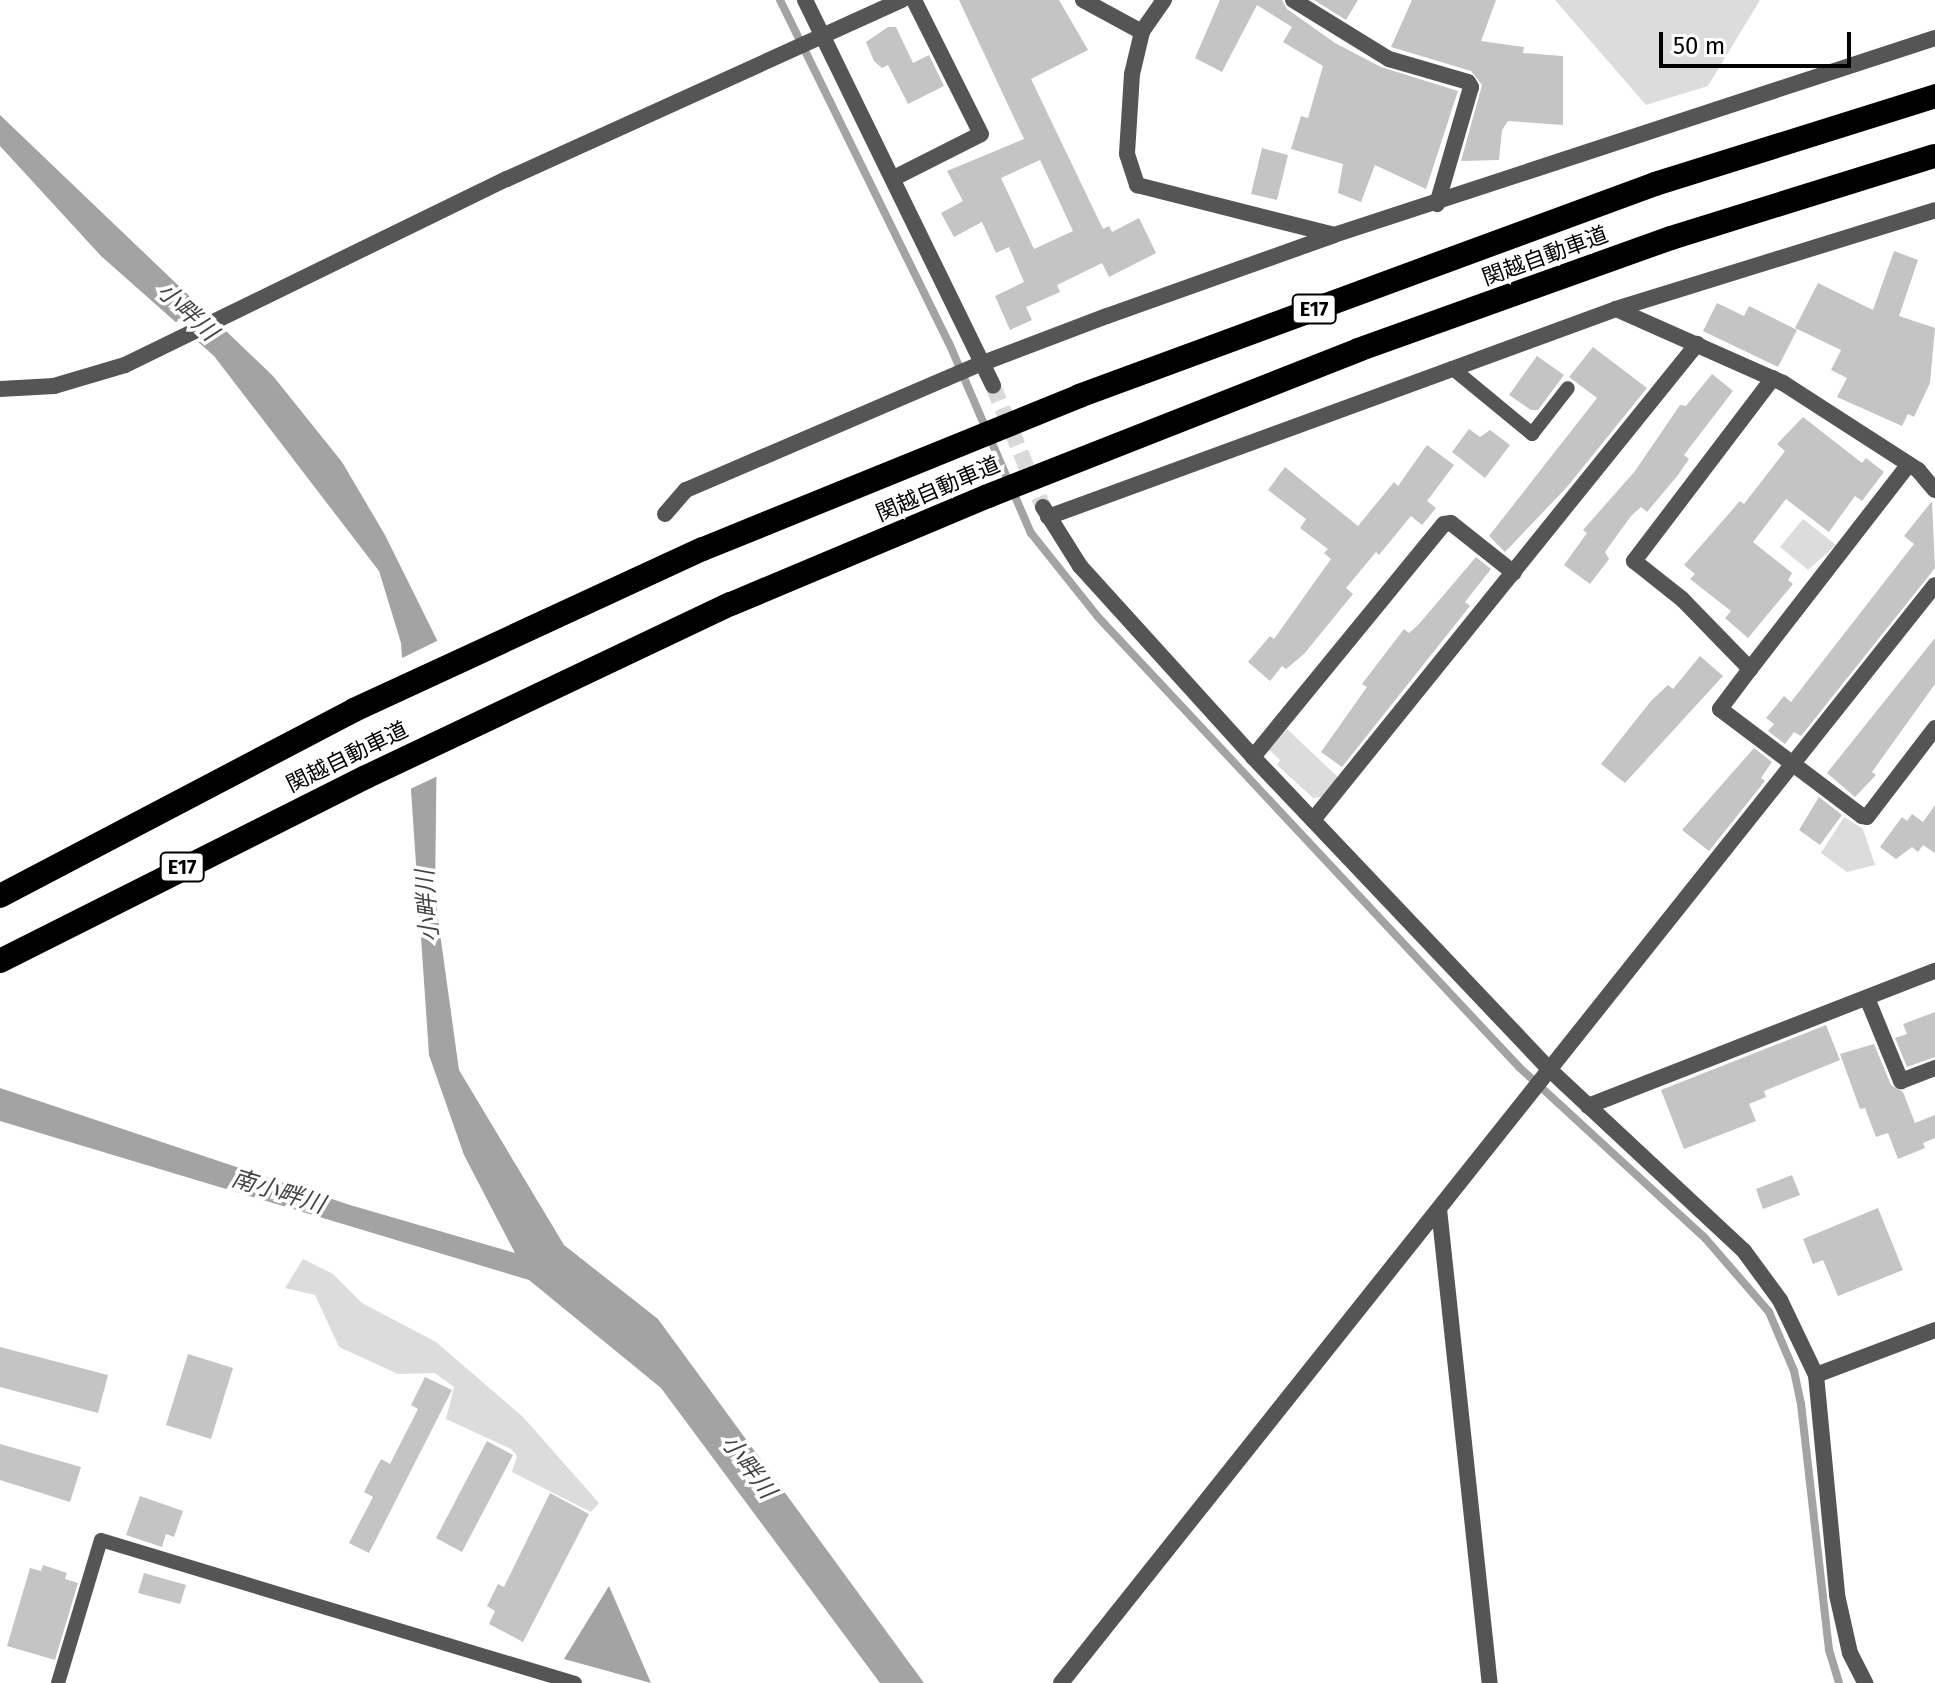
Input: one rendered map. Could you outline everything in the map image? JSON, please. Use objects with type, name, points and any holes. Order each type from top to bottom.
[{"type":"highway","name":"関越自動車道","points":[[0,896],[354,710],[703,549],[1168,363],[1655,184],[1935,96]]},
{"type":"highway","name":"関越自動車道","points":[[0,961],[366,777],[731,604],[1358,350],[1671,238],[1935,156]]},
{"type":"street","points":[[805,0],[993,386]]},
{"type":"street","points":[[0,389],[54,386],[125,365],[788,50],[903,0],[981,134],[894,178]]},
{"type":"street","points":[[1083,0],[1142,32]]},
{"type":"street","points":[[1164,0],[1142,32],[1126,122],[1127,154],[1137,185],[1334,235]]},
{"type":"street","points":[[1293,0],[1389,59],[1468,82],[1471,87],[1437,204]]},
{"type":"street","points":[[665,514],[686,490],[983,363],[1334,235],[1437,204],[1935,38]]},
{"type":"street","points":[[1865,1683],[1850,1653],[1837,1595],[1816,1375],[1780,1300],[1744,1251],[1550,1070],[1253,757],[1080,566],[1046,512],[1616,309],[1935,210]]},
{"type":"street","points":[[1616,309],[1773,378],[1909,464],[1935,490]]},
{"type":"street","points":[[1313,820],[1697,344]]},
{"type":"street","points":[[1750,669],[1682,599],[1634,561],[1773,378]]},
{"type":"street","points":[[1909,464],[1720,709],[1867,817],[1935,728]]},
{"type":"street","points":[[1253,757],[1444,524],[1451,523],[1514,573]]},
{"type":"street","points":[[1061,1683],[1935,585]]},
{"type":"street","points":[[1588,1106],[1935,971]]},
{"type":"street","points":[[1867,998],[1901,1081],[1935,1068]]},
{"type":"street","points":[[1439,1209],[1490,1683]]},
{"type":"street","points":[[1816,1375],[1935,1330]]},
{"type":"lane","points":[[1452,368],[1532,434],[1568,388]]},
{"type":"lane","points":[[58,1683],[101,1540],[575,1683]]},
{"type":"shaded area","points":[[1555,0],[1760,0],[1708,86],[1646,105]]},
{"type":"shaded area","points":[[1803,519],[1836,545],[1808,570],[1780,547]]},
{"type":"shaded area","points":[[1287,729],[1340,779],[1323,797],[1313,798],[1277,765],[1280,760],[1268,749]]},
{"type":"shaded area","points":[[1844,817],[1863,829],[1875,865],[1847,872],[1821,853]]},
{"type":"shaded area","points":[[303,1259],[333,1274],[362,1303],[436,1342],[523,1417],[599,1503],[591,1512],[512,1472],[517,1456],[511,1449],[446,1419],[454,1387],[435,1373],[398,1374],[339,1347],[315,1295],[285,1288]]},
{"type":"water","points":[[0,115],[273,376],[342,462],[385,535],[438,642],[435,897],[459,1070],[564,1245],[658,1319],[924,1683],[880,1683],[661,1388],[529,1280],[0,1121],[0,1088],[350,1205],[515,1253],[464,1155],[429,1055],[401,643],[379,571],[214,356],[101,256],[0,146]]},
{"type":"water","points":[[609,1586],[651,1683],[564,1659]]},
{"type":"pier","points":[[210,306],[231,327],[195,344],[172,324]]},
{"type":"pier","points":[[441,639],[440,775],[406,791],[398,660]]},
{"type":"building","points":[[959,0],[1059,0],[1088,50],[1031,79],[1103,229],[1109,226],[1112,232],[1139,218],[1156,253],[1109,277],[1102,263],[1057,285],[1060,292],[1026,307],[1032,320],[1010,330],[995,296],[1024,282],[1009,247],[996,253],[982,222],[954,237],[941,213],[963,201],[947,171],[1024,139]],"holes":[[[1040,160],[1073,231],[1034,249],[1001,178]]]},
{"type":"building","points":[[1220,0],[1282,0],[1287,9],[1335,43],[1381,67],[1458,91],[1426,189],[1375,165],[1361,202],[1338,193],[1343,164],[1291,149],[1301,116],[1308,118],[1323,66],[1283,42],[1292,27],[1257,5],[1222,72],[1195,58]]},
{"type":"building","points":[[1314,0],[1358,0],[1346,20]]},
{"type":"building","points":[[1412,0],[1496,0],[1481,41],[1524,47],[1523,53],[1563,56],[1563,125],[1508,121],[1502,130],[1499,160],[1461,161],[1482,85],[1471,71],[1391,47]]},
{"type":"building","points":[[888,27],[896,27],[913,63],[929,55],[944,86],[908,104],[888,65],[882,68],[874,61],[866,42]]},
{"type":"building","points":[[1262,148],[1288,155],[1277,200],[1251,194]]},
{"type":"building","points":[[1894,251],[1918,260],[1899,316],[1935,328],[1930,383],[1914,417],[1908,414],[1902,426],[1837,397],[1847,378],[1831,370],[1841,350],[1795,328],[1818,283],[1873,310]]},
{"type":"building","points":[[1717,303],[1744,316],[1749,306],[1797,330],[1778,367],[1703,331]]},
{"type":"building","points":[[1593,347],[1647,388],[1567,487],[1505,552],[1489,536],[1597,398],[1569,377]]},
{"type":"building","points":[[1537,356],[1564,375],[1538,410],[1531,410],[1509,395]]},
{"type":"building","points":[[1712,374],[1733,391],[1684,455],[1689,459],[1678,475],[1647,512],[1641,507],[1631,516],[1605,552],[1609,559],[1590,584],[1564,565],[1587,533],[1583,530],[1635,471],[1680,405],[1686,406]]},
{"type":"building","points":[[1803,417],[1862,463],[1866,458],[1884,472],[1862,501],[1855,496],[1829,532],[1786,499],[1753,542],[1792,573],[1788,580],[1793,584],[1748,638],[1725,618],[1731,611],[1690,579],[1695,574],[1684,565],[1740,501],[1744,504],[1785,451],[1777,444]]},
{"type":"building","points":[[1469,429],[1480,437],[1490,430],[1510,445],[1485,478],[1452,452]]},
{"type":"building","points":[[1427,445],[1454,465],[1427,501],[1436,508],[1422,525],[1411,516],[1379,555],[1376,552],[1346,588],[1353,594],[1304,654],[1286,669],[1282,666],[1270,681],[1248,662],[1270,636],[1274,639],[1331,559],[1324,553],[1328,549],[1300,528],[1306,519],[1268,490],[1285,467],[1358,526],[1394,482],[1398,486]]},
{"type":"building","points":[[1932,501],[1935,568],[1801,736],[1794,732],[1785,744],[1768,731],[1774,724],[1766,718],[1784,696],[1791,702],[1914,544],[1904,536]]},
{"type":"building","points":[[1476,557],[1491,569],[1465,602],[1470,606],[1342,767],[1321,752],[1367,687],[1362,684],[1404,629],[1409,633],[1419,624]]},
{"type":"building","points":[[1935,638],[1935,684],[1872,772],[1876,775],[1855,797],[1827,773]]},
{"type":"building","points":[[1700,656],[1723,676],[1625,783],[1601,764],[1651,701],[1668,685],[1673,689]]},
{"type":"building","points":[[1754,748],[1772,762],[1761,778],[1765,781],[1709,851],[1682,830]]},
{"type":"building","points":[[1819,797],[1842,815],[1820,845],[1799,830]]},
{"type":"building","points":[[1935,805],[1935,853],[1923,845],[1918,852],[1912,847],[1896,859],[1880,847],[1902,817],[1907,821],[1912,814],[1923,822]]},
{"type":"building","points":[[1935,1012],[1935,1057],[1907,1067],[1895,1038],[1907,1034],[1903,1024]]},
{"type":"building","points":[[1826,1025],[1840,1060],[1764,1091],[1766,1097],[1749,1104],[1756,1121],[1684,1149],[1661,1090]]},
{"type":"building","points":[[1874,1044],[1891,1085],[1903,1092],[1915,1123],[1935,1115],[1935,1138],[1923,1143],[1925,1148],[1898,1159],[1888,1133],[1876,1137],[1865,1108],[1860,1109],[1840,1054]]},
{"type":"building","points":[[1792,1175],[1800,1195],[1763,1209],[1756,1189]]},
{"type":"building","points":[[1878,1208],[1903,1270],[1838,1296],[1823,1260],[1813,1264],[1803,1239]]},
{"type":"building","points":[[0,1347],[108,1375],[98,1413],[0,1387]]},
{"type":"building","points":[[188,1354],[233,1368],[211,1439],[166,1425]]},
{"type":"building","points":[[425,1377],[452,1390],[369,1553],[349,1543],[373,1497],[364,1492],[381,1459],[390,1464],[418,1409],[411,1405]]},
{"type":"building","points":[[487,1441],[513,1455],[462,1552],[436,1538]]},
{"type":"building","points":[[0,1444],[81,1467],[70,1502],[0,1480]]},
{"type":"building","points":[[550,1493],[589,1514],[523,1642],[489,1624],[495,1611],[487,1606],[498,1584],[504,1587]]},
{"type":"building","points":[[140,1496],[183,1511],[174,1537],[166,1534],[162,1547],[126,1535]]},
{"type":"building","points":[[43,1565],[67,1573],[65,1579],[78,1583],[55,1660],[7,1646],[30,1568],[41,1571]]},
{"type":"building","points":[[144,1573],[186,1585],[180,1604],[138,1593]]},
{"type":"waterway","points":[[780,0],[949,343],[1031,533],[1098,617],[1519,1067],[1705,1238],[1769,1312],[1794,1371],[1801,1404],[1829,1650],[1839,1683]]},
{"type":"tunnel","points":[[993,386],[1043,507]]},
{"type":"water label","name":"小畔川","points":[[187,312]]},
{"type":"water label","name":"小畔川","points":[[428,906]]},
{"type":"water label","name":"南小畔川","points":[[278,1192]]},
{"type":"water label","name":"小畔川","points":[[748,1467]]}]
